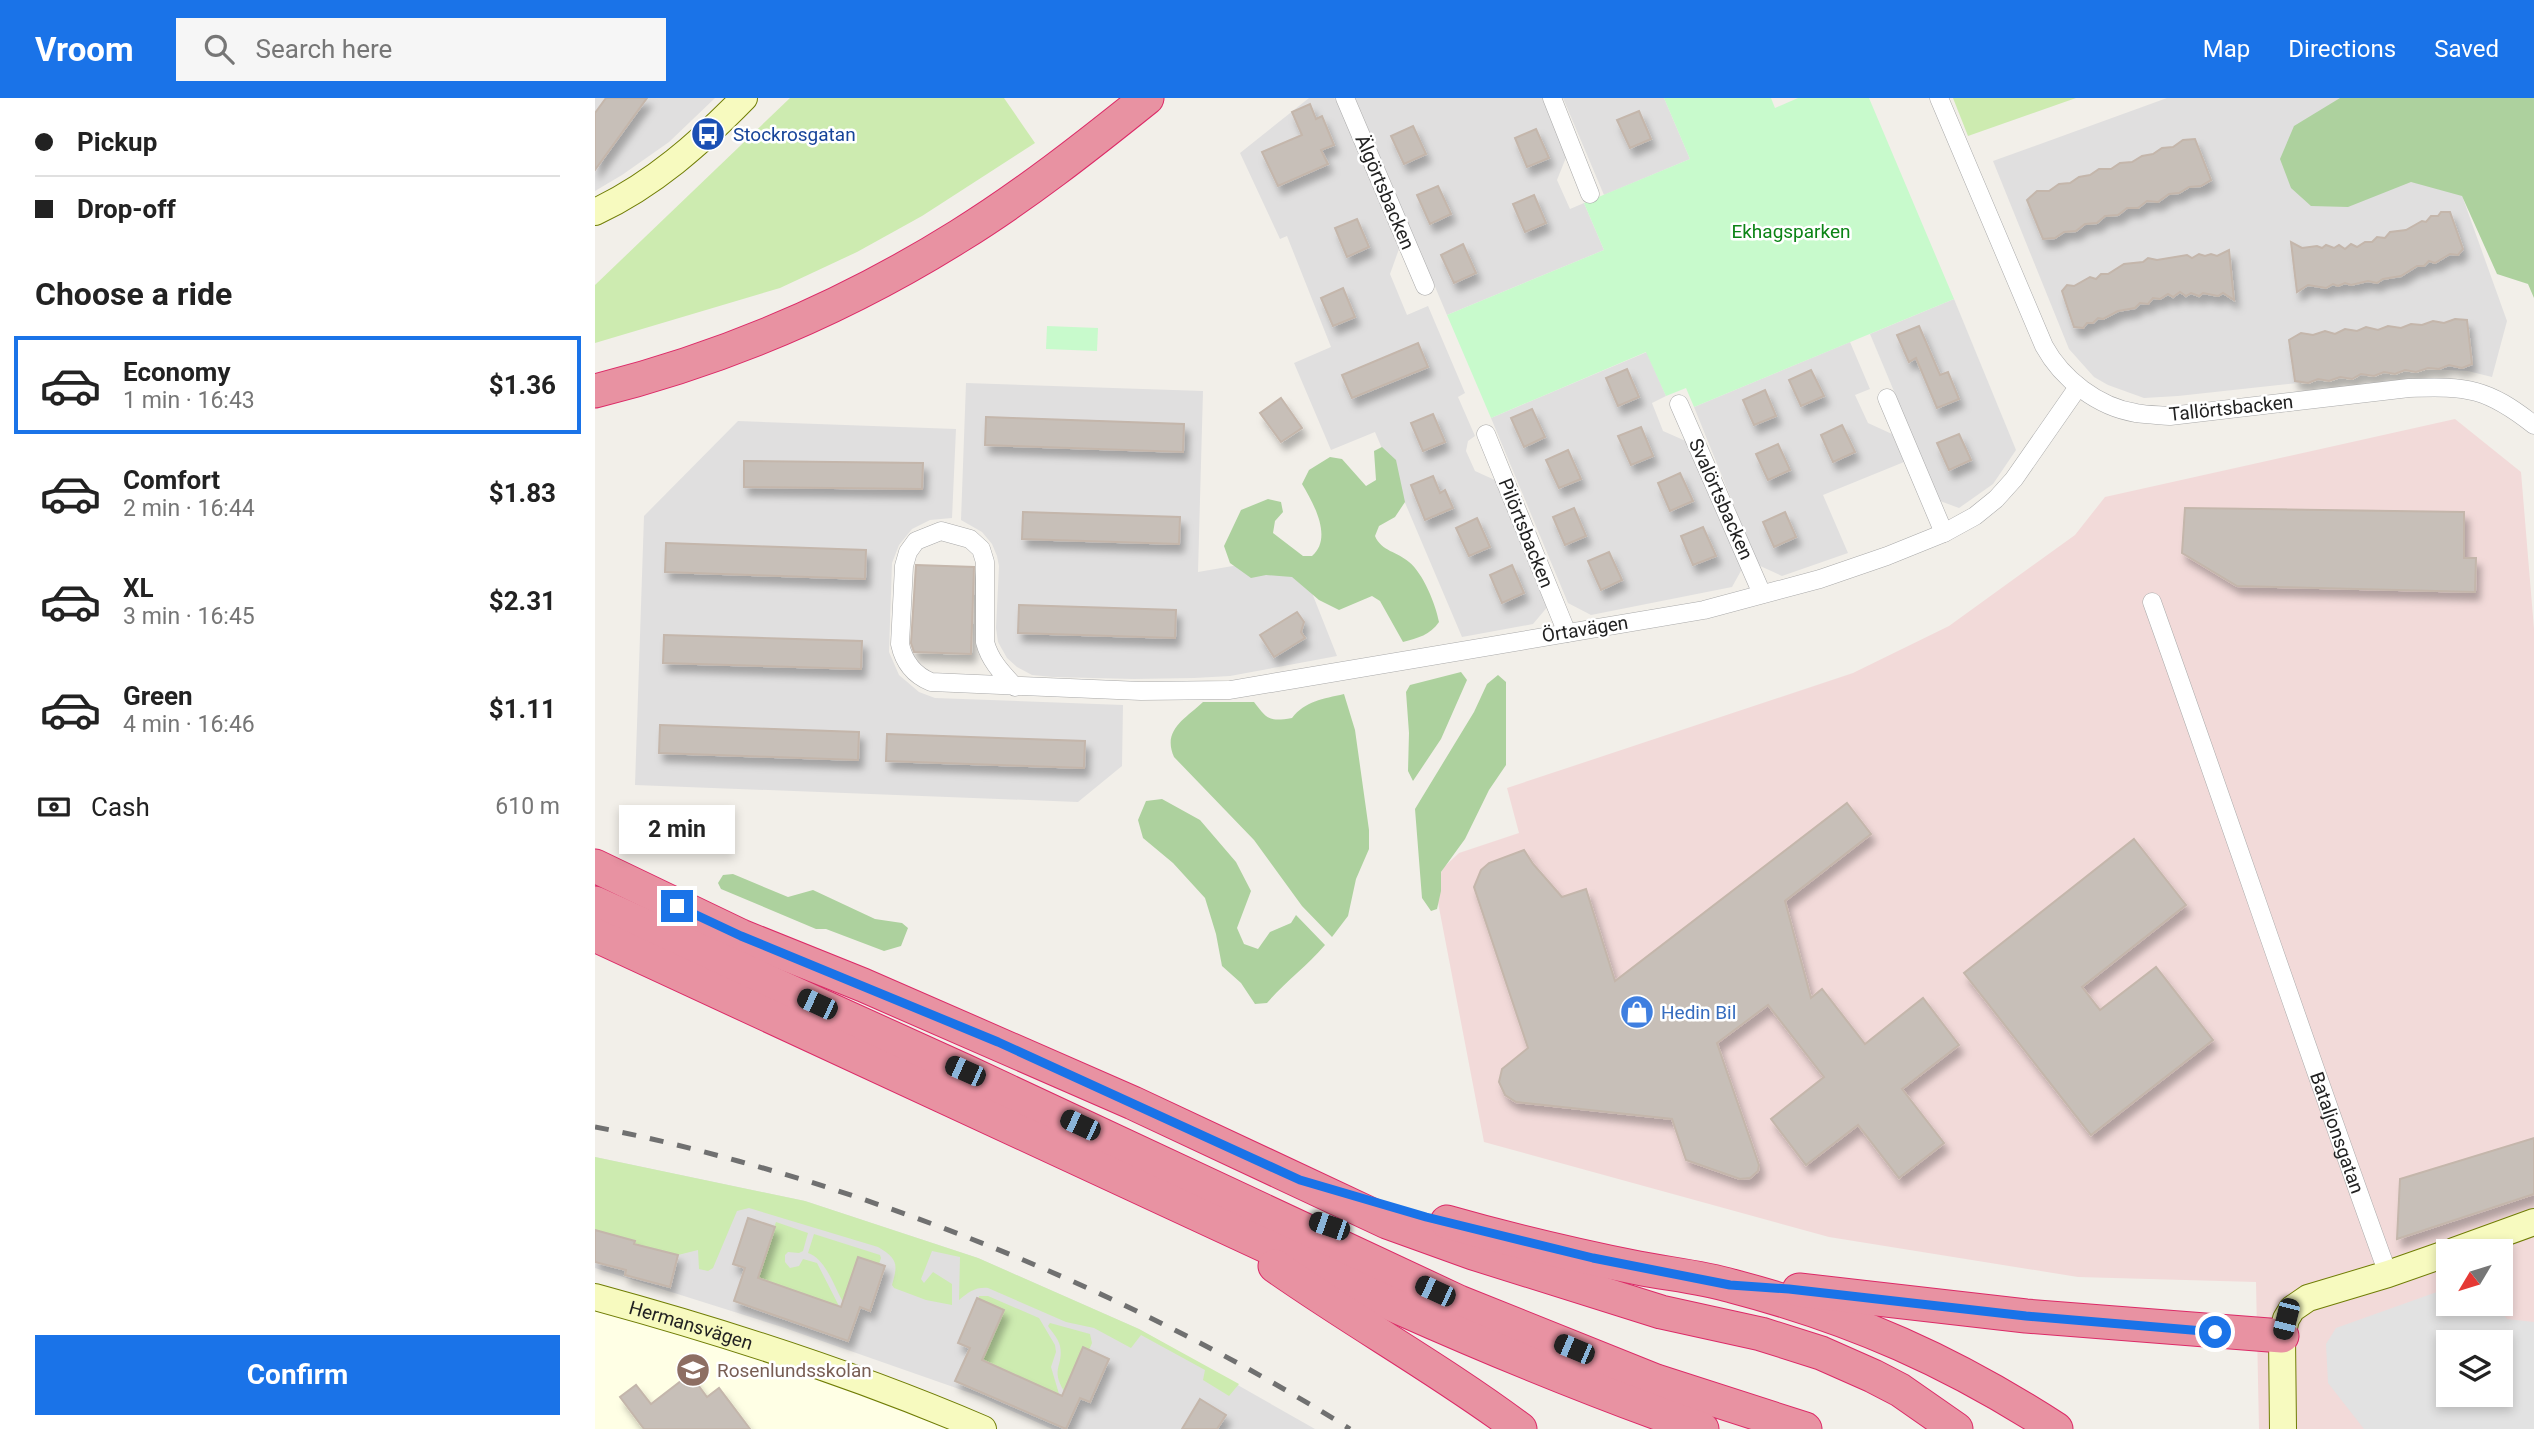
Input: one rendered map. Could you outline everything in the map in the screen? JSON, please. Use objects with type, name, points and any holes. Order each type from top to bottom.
[{"type":"highway","points":[[595,373],[679,348],[771,313],[881,261],[963,214],[1020,175],[1119,98]]},
{"type":"highway","points":[[595,391],[684,365],[737,345],[815,313],[885,278],[1001,209],[1147,98]]},
{"type":"highway","points":[[595,866],[741,936],[998,1042],[1428,1238],[1661,1311],[1793,1343],[1845,1363],[1900,1390],[1956,1429]]},
{"type":"highway","points":[[595,903],[1459,1302],[1655,1381],[1805,1429]]},
{"type":"highway","points":[[595,934],[1496,1350],[1614,1398],[1702,1429]]},
{"type":"highway","points":[[595,957],[812,1035]]},
{"type":"highway","points":[[1195,1179],[1472,1274],[1569,1298],[1661,1311]]},
{"type":"highway","points":[[1300,1180],[1522,1242],[1730,1285],[1789,1289],[2026,1316],[2282,1336]]},
{"type":"highway","points":[[1202,1214],[1322,1299],[1444,1375],[1520,1429]]},
{"type":"highway","points":[[1730,1285],[1842,1320],[1907,1345],[1971,1377],[2056,1429]]},
{"type":"street","points":[[595,212],[615,203],[661,173],[708,134],[744,98]]},
{"type":"street","name":"Älgörtsbacken","points":[[1345,98],[1425,286]]},
{"type":"street","points":[[1552,98],[1590,194]]},
{"type":"street","name":"Tallörtsbacken","points":[[1939,98],[2044,346],[2052,360],[2078,387],[2103,401],[2134,413],[2170,416],[2409,388],[2466,388],[2492,396],[2534,425]]},
{"type":"street","name":"Örtavägen","points":[[1015,687],[997,667],[985,642],[985,562],[981,549],[970,539],[941,531],[916,541],[908,552],[903,579],[900,644],[902,654],[919,677],[931,682],[1015,687],[1141,691],[1230,690],[1705,610],[1820,579],[1944,533],[1975,516],[1996,499],[2025,464],[2078,387]]},
{"type":"street","points":[[1887,398],[1944,533]]},
{"type":"street","name":"Svalörtsbacken","points":[[1679,404],[1762,594]]},
{"type":"street","name":"Pilörtsbacken","points":[[1486,434],[1567,633]]},
{"type":"street","name":"Bataljonsgatan","points":[[2152,602],[2388,1274]]},
{"type":"street","points":[[2487,1239],[2534,1222]]},
{"type":"street","points":[[2283,1429],[2282,1336],[2286,1319],[2299,1303],[2436,1257]]},
{"type":"street","name":"Hermansvägen","points":[[595,1297],[714,1331],[877,1385],[983,1429]]},
{"type":"shaded area","points":[[595,98],[715,98],[669,142],[595,191]]},
{"type":"shaded area","points":[[1309,98],[1334,98],[1337,101],[1399,249],[1390,274],[1407,315],[1428,306],[1465,393],[1458,397],[1475,436],[1468,441],[1466,451],[1475,471],[1497,481],[1549,605],[1533,624],[1462,637],[1375,432],[1331,450],[1294,363],[1331,347],[1287,236],[1280,239],[1240,153]]},
{"type":"shaded area","points":[[1355,98],[1543,98],[1567,155],[1557,180],[1570,209],[1584,203],[1604,250],[1447,315]]},
{"type":"shaded area","points":[[1563,98],[1664,98],[1690,159],[1604,195]]},
{"type":"shaded area","points":[[2167,98],[2427,98],[2507,321],[2492,377],[2468,371],[2428,369],[2144,398],[2094,377],[2069,349],[1993,161]]},
{"type":"shaded area","points":[[1954,299],[2016,450],[1993,484],[1959,508],[1940,501],[1870,334]]},
{"type":"shaded area","points":[[1850,342],[1870,389],[1855,395],[1868,423],[1892,434],[1904,462],[1823,495],[1848,553],[1782,576],[1758,565],[1694,407]]},
{"type":"shaded area","points":[[1647,352],[1666,396],[1652,403],[1663,431],[1688,442],[1742,569],[1732,587],[1591,615],[1568,603],[1491,418]]},
{"type":"shaded area","points":[[966,383],[1203,391],[1198,572],[1297,555],[1337,656],[1230,676],[1194,678],[1053,677],[1032,675],[1017,667],[1007,658],[998,642],[997,556],[992,544],[982,532],[961,520]]},
{"type":"shaded area","points":[[2455,419],[2521,472],[2534,629],[2534,1429],[2259,1429],[2256,1282],[2078,1277],[1829,1237],[1484,1142],[1436,892],[1438,878],[1444,867],[1459,853],[1519,833],[1507,788],[1853,673],[1949,626],[2075,535],[2105,497]]},
{"type":"shaded area","points":[[738,421],[956,429],[952,518],[930,520],[912,529],[899,545],[892,563],[889,652],[899,675],[919,692],[935,698],[1123,705],[1122,766],[1078,802],[635,785],[644,516]]},
{"type":"shaded area","points":[[595,1157],[805,1201],[978,1258],[1139,1329],[1315,1429],[1052,1429],[979,1396],[782,1327],[595,1268]]},
{"type":"shaded area","points":[[2436,1292],[2436,1316],[2505,1316],[2507,1319],[2534,1322],[2534,1429],[2364,1429],[2328,1383],[2326,1344],[2336,1328]]},
{"type":"shaded area","name":"Rosenlundsskolan","points":[[595,1308],[713,1343],[871,1397],[949,1429],[595,1429]]},
{"type":"green space","points":[[790,98],[1004,98],[1035,143],[922,216],[857,252],[780,288],[595,343],[595,285]]},
{"type":"green space","name":"Ekhagsparken","points":[[1664,98],[1771,98],[1775,108],[1798,98],[1869,98],[1954,299],[1694,407],[1686,388],[1666,396],[1646,352],[1491,418],[1447,315],[1604,250],[1584,203],[1690,159]]},
{"type":"green space","points":[[1953,98],[2076,98],[1968,136]]},
{"type":"green space","points":[[2340,98],[2534,98],[2534,298],[2528,284],[2497,274],[2462,196],[2411,182],[2348,207],[2311,206],[2291,188],[2280,159],[2294,126]]},
{"type":"green space","points":[[1047,326],[1098,328],[1097,351],[1046,349]]},
{"type":"green space","points":[[1382,447],[1396,460],[1405,502],[1395,517],[1379,526],[1375,536],[1381,545],[1414,567],[1432,598],[1439,622],[1428,633],[1403,642],[1380,601],[1372,596],[1339,610],[1319,600],[1292,577],[1266,575],[1251,578],[1230,563],[1224,546],[1241,510],[1268,499],[1281,502],[1283,512],[1275,521],[1273,533],[1303,556],[1312,556],[1318,549],[1321,531],[1312,501],[1302,484],[1309,470],[1330,457],[1342,459],[1366,486],[1376,480],[1374,451]]},
{"type":"green space","points":[[1461,672],[1467,680],[1441,739],[1413,781],[1408,771],[1406,692],[1410,685]]},
{"type":"green space","points":[[1498,675],[1506,682],[1506,765],[1489,790],[1465,839],[1441,872],[1437,909],[1431,911],[1422,898],[1415,809],[1474,712],[1487,684]]},
{"type":"green space","points":[[1344,694],[1355,730],[1369,830],[1369,849],[1356,879],[1348,916],[1332,937],[1302,906],[1254,840],[1174,757],[1171,739],[1177,726],[1203,702],[1254,702],[1266,716],[1278,720],[1292,718],[1309,704]]},
{"type":"green space","points":[[1162,799],[1200,820],[1236,862],[1251,891],[1237,928],[1244,944],[1258,949],[1270,932],[1291,923],[1296,915],[1325,945],[1267,1003],[1255,1004],[1241,983],[1222,966],[1205,898],[1173,863],[1143,838],[1138,820],[1146,801]]},
{"type":"green space","points":[[733,874],[788,897],[813,890],[875,919],[902,923],[908,928],[901,946],[884,951],[826,929],[816,929],[721,889],[718,883],[723,875]]},
{"type":"green space","points":[[595,1157],[805,1201],[978,1258],[1139,1329],[1239,1384],[1229,1396],[1203,1380],[1205,1370],[1141,1335],[1131,1348],[1094,1328],[1066,1322],[988,1288],[979,1288],[959,1300],[960,1257],[932,1251],[921,1279],[924,1283],[933,1272],[952,1284],[952,1305],[926,1300],[894,1288],[892,1285],[895,1263],[878,1247],[749,1208],[737,1211],[713,1268],[708,1271],[699,1269],[698,1250],[678,1255],[634,1244],[634,1240],[595,1230]]},
{"type":"green space","points":[[776,1222],[808,1233],[803,1251],[788,1252],[785,1262],[790,1268],[799,1266],[803,1259],[817,1263],[839,1306],[756,1278]]},
{"type":"green space","points":[[814,1234],[880,1255],[879,1264],[858,1257],[843,1302],[824,1266],[808,1253]]},
{"type":"green space","points":[[979,1296],[988,1296],[1039,1318],[1055,1345],[1056,1352],[1051,1367],[1059,1394],[980,1359]]},
{"type":"green space","points":[[1050,1323],[1090,1334],[1092,1343],[1089,1350],[1083,1348],[1064,1391],[1058,1377],[1060,1346],[1048,1326]]},
{"type":"building","points":[[606,98],[647,98],[595,170],[595,113]]},
{"type":"building","points":[[1310,104],[1316,119],[1322,116],[1334,145],[1321,150],[1328,164],[1278,186],[1262,152],[1302,135],[1292,112]]},
{"type":"building","points":[[1639,111],[1651,139],[1630,148],[1617,120]]},
{"type":"building","points":[[1413,126],[1426,154],[1404,164],[1391,136]]},
{"type":"building","points":[[1536,129],[1549,158],[1527,167],[1515,138]]},
{"type":"building","points":[[2195,139],[2211,180],[2201,186],[2169,194],[2158,202],[2147,201],[2138,208],[2127,208],[2118,215],[2105,216],[2097,223],[2085,224],[2076,231],[2043,239],[2027,200],[2037,191],[2049,191],[2059,184],[2070,183],[2099,169],[2111,169],[2120,163],[2132,162],[2153,154],[2162,148],[2173,147],[2183,140]]},
{"type":"building","points":[[1438,186],[1451,214],[1430,224],[1417,195]]},
{"type":"building","points":[[1534,195],[1546,223],[1525,232],[1513,204]]},
{"type":"building","points":[[2441,212],[2450,212],[2463,249],[2458,255],[2450,254],[2435,263],[2429,261],[2401,276],[2383,279],[2377,283],[2368,281],[2351,285],[2333,284],[2326,288],[2308,285],[2297,292],[2291,242],[2302,248],[2322,248],[2326,245],[2334,248],[2339,245],[2345,249],[2351,244],[2357,247],[2365,242],[2372,242],[2377,237],[2385,238],[2390,232],[2406,230],[2422,221],[2426,222],[2431,216],[2438,216]]},
{"type":"building","points":[[1357,219],[1369,247],[1347,257],[1335,228]]},
{"type":"building","points":[[1463,244],[1476,273],[1454,283],[1441,255]]},
{"type":"building","points":[[2229,250],[2234,300],[2223,293],[2218,296],[2203,293],[2199,296],[2191,293],[2186,296],[2180,292],[2173,297],[2168,294],[2160,299],[2153,298],[2148,304],[2140,303],[2135,308],[2118,311],[2103,319],[2098,318],[2083,328],[2074,327],[2062,291],[2067,285],[2074,286],[2090,277],[2096,279],[2124,264],[2143,262],[2148,258],[2157,260],[2187,255],[2192,258],[2199,254],[2217,256]]},
{"type":"building","points":[[1343,288],[1355,317],[1333,326],[1321,298]]},
{"type":"building","points":[[2455,319],[2467,320],[2472,364],[2462,368],[2449,365],[2416,372],[2384,372],[2374,376],[2361,374],[2352,379],[2318,379],[2308,383],[2295,381],[2289,340],[2301,333],[2313,335],[2325,331],[2335,334],[2345,329],[2357,331],[2366,327],[2378,330],[2388,326],[2401,328],[2411,324],[2422,325],[2433,321],[2444,323]]},
{"type":"building","points":[[1919,326],[1940,375],[1948,372],[1959,399],[1937,408],[1916,358],[1909,362],[1897,335]]},
{"type":"building","points":[[1418,343],[1428,367],[1352,398],[1342,375]]},
{"type":"building","points":[[1627,369],[1639,397],[1618,406],[1606,378]]},
{"type":"building","points":[[1811,370],[1824,396],[1801,406],[1789,380]]},
{"type":"building","points":[[1765,390],[1776,416],[1754,425],[1743,400]]},
{"type":"building","points":[[1281,398],[1302,428],[1281,442],[1260,413]]},
{"type":"building","points":[[1532,409],[1545,437],[1524,447],[1511,418]]},
{"type":"building","points":[[1433,414],[1445,442],[1423,451],[1411,423]]},
{"type":"building","points":[[986,417],[1184,424],[1183,452],[985,445]]},
{"type":"building","points":[[1842,425],[1855,452],[1833,462],[1821,435]]},
{"type":"building","points":[[1641,427],[1653,456],[1631,465],[1618,436]]},
{"type":"building","points":[[1959,434],[1971,460],[1949,470],[1937,443]]},
{"type":"building","points":[[1778,444],[1790,470],[1768,480],[1756,454]]},
{"type":"building","points":[[1568,450],[1581,479],[1559,488],[1546,460]]},
{"type":"building","points":[[744,461],[923,463],[922,489],[744,487]]},
{"type":"building","points":[[1680,473],[1693,501],[1670,511],[1658,483]]},
{"type":"building","points":[[1433,476],[1440,493],[1445,490],[1453,508],[1425,520],[1411,485]]},
{"type":"building","points":[[1574,508],[1586,536],[1565,545],[1553,517]]},
{"type":"building","points":[[2185,508],[2464,512],[2464,558],[2476,558],[2475,592],[2237,586],[2182,553]]},
{"type":"building","points":[[1023,512],[1180,517],[1179,544],[1022,539]]},
{"type":"building","points":[[1785,512],[1796,537],[1774,547],[1763,522]]},
{"type":"building","points":[[1477,518],[1490,547],[1469,556],[1456,528]]},
{"type":"building","points":[[1703,527],[1716,556],[1693,565],[1681,536]]},
{"type":"building","points":[[666,543],[866,550],[865,579],[665,572]]},
{"type":"building","points":[[1609,552],[1622,580],[1601,590],[1588,561]]},
{"type":"building","points":[[916,565],[974,567],[971,654],[914,652],[911,643]]},
{"type":"building","points":[[1512,565],[1524,593],[1502,603],[1490,575]]},
{"type":"building","points":[[1019,605],[1176,610],[1175,638],[1018,633]]},
{"type":"building","points":[[1297,612],[1304,622],[1301,632],[1305,638],[1274,657],[1260,635]]},
{"type":"building","points":[[664,635],[862,641],[861,669],[663,663]]},
{"type":"building","points":[[660,725],[859,732],[858,760],[659,753]]},
{"type":"building","points":[[887,734],[1085,741],[1084,768],[886,761]]},
{"type":"building","name":"Hedin Bil","points":[[1847,803],[1871,834],[1785,901],[1811,998],[1822,989],[1865,1044],[1923,998],[1959,1045],[1902,1089],[1944,1143],[1899,1178],[1858,1125],[1806,1165],[1771,1119],[1824,1077],[1768,1005],[1717,1043],[1759,1165],[1758,1171],[1750,1178],[1740,1179],[1686,1160],[1672,1119],[1516,1102],[1505,1095],[1499,1082],[1502,1069],[1528,1048],[1474,887],[1481,870],[1489,863],[1524,850],[1562,897],[1586,889],[1615,981]]},
{"type":"building","points":[[2134,839],[2186,905],[2082,987],[2100,1010],[2156,967],[2213,1040],[2091,1135],[1964,973]]},
{"type":"building","points":[[2534,1138],[2534,1194],[2397,1239],[2400,1179]]},
{"type":"building","points":[[748,1218],[775,1227],[758,1278],[841,1307],[858,1257],[885,1266],[870,1311],[860,1307],[848,1341],[734,1301],[745,1268],[733,1264]]},
{"type":"building","points":[[595,1230],[635,1241],[634,1244],[678,1255],[670,1287],[625,1275],[626,1270],[595,1262]]},
{"type":"building","points":[[977,1298],[1004,1310],[982,1360],[1062,1396],[1083,1347],[1109,1359],[1090,1402],[1080,1398],[1066,1429],[955,1381],[970,1348],[958,1343]]},
{"type":"building","points":[[690,1374],[707,1397],[719,1388],[750,1429],[644,1429],[620,1397],[636,1385],[651,1404]]},
{"type":"building","points":[[1200,1399],[1226,1415],[1217,1429],[1182,1429]]},
{"type":"railway","points":[[595,1127],[698,1150],[801,1179],[944,1228],[1084,1286],[1152,1319],[1219,1353],[1350,1429]]},
{"type":"place","name":"Stockrosgatan","points":[[708,134]]},
{"type":"place","name":"Hedin Bil","points":[[1637,1012]]},
{"type":"place","name":"Rosenlundsskolan","points":[[693,1370]]},
{"type":"route","points":[[677,906],[741,936],[998,1042],[1300,1180],[1426,1217],[1593,1258],[1730,1285],[1789,1289],[2026,1316],[2215,1332]]}]
